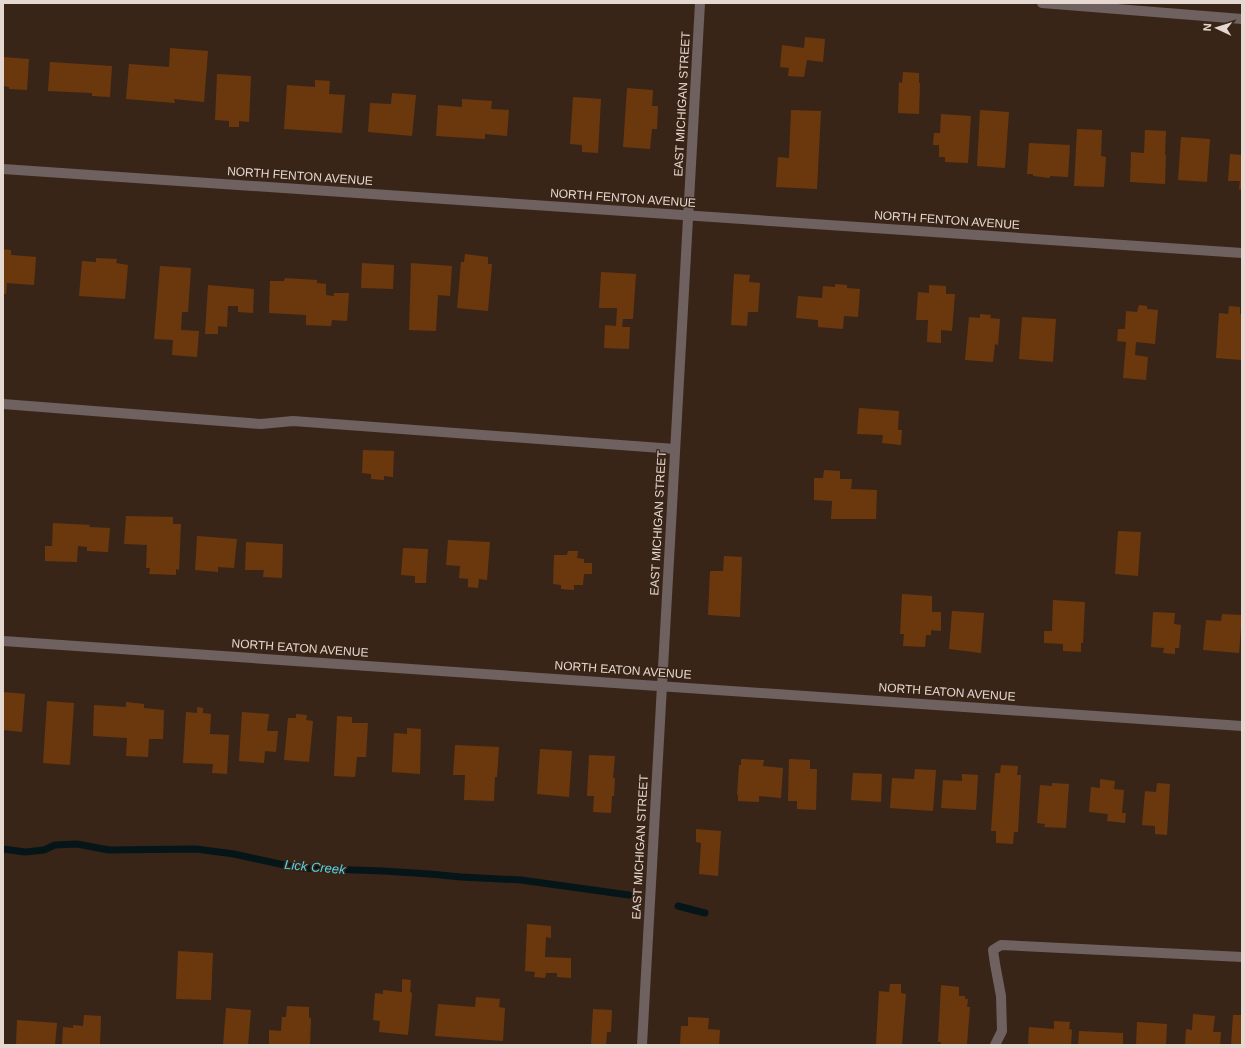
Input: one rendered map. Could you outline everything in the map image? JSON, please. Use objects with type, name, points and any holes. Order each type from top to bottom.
[{"type":"street","name":"EAST MICHIGAN STREET","points":[[642,1045],[700,3]]},
{"type":"street","points":[[1042,3],[1242,19]]},
{"type":"street","name":"NORTH FENTON AVENUE","points":[[3,169],[1242,253]]},
{"type":"street","points":[[3,404],[261,424],[293,421],[675,449]]},
{"type":"street","name":"NORTH EATON AVENUE","points":[[3,641],[1242,726]]},
{"type":"street","points":[[995,1045],[1002,1031],[1001,996],[993,950],[1001,945],[1242,957]]},
{"type":"building","points":[[805,37],[825,39],[823,62],[807,60],[804,77],[788,76],[789,68],[780,67],[782,45],[804,48]]},
{"type":"building","points":[[170,48],[208,51],[204,102],[174,99],[175,103],[126,99],[129,64],[169,67]]},
{"type":"building","points":[[3,57],[29,59],[27,90],[9,89],[9,87],[3,86]]},
{"type":"building","points":[[50,62],[112,66],[110,97],[92,96],[92,93],[48,91]]},
{"type":"building","points":[[903,72],[919,73],[919,114],[898,113],[899,82],[902,83]]},
{"type":"building","points":[[217,74],[251,76],[249,122],[239,121],[239,127],[229,127],[229,121],[215,120]]},
{"type":"building","points":[[315,80],[330,81],[329,94],[345,95],[342,133],[284,129],[287,85],[315,87]]},
{"type":"building","points":[[627,88],[653,90],[652,106],[658,106],[657,129],[652,129],[650,149],[623,147]]},
{"type":"building","points":[[392,93],[416,95],[412,136],[368,132],[370,103],[391,104]]},
{"type":"building","points":[[573,97],[601,99],[598,153],[582,152],[582,145],[570,144]]},
{"type":"building","points":[[462,99],[492,101],[491,109],[509,110],[507,136],[485,134],[485,139],[436,136],[438,105],[462,107]]},
{"type":"building","points":[[791,110],[821,111],[817,189],[776,187],[778,157],[789,158]]},
{"type":"building","points":[[980,110],[1009,112],[1005,168],[977,166]]},
{"type":"building","points":[[941,114],[971,116],[968,163],[945,162],[945,157],[939,157],[939,145],[933,145],[934,133],[940,133]]},
{"type":"building","points":[[1077,129],[1102,130],[1101,156],[1106,157],[1104,187],[1074,186]]},
{"type":"building","points":[[1145,130],[1166,131],[1165,184],[1130,182],[1131,152],[1144,153]]},
{"type":"building","points":[[1181,137],[1210,139],[1207,182],[1178,180]]},
{"type":"building","points":[[1029,143],[1070,145],[1068,177],[1050,176],[1050,178],[1027,174]]},
{"type":"building","points":[[1230,154],[1242,155],[1242,190],[1239,189],[1240,181],[1228,181]]},
{"type":"building","points":[[3,249],[11,250],[11,255],[36,257],[34,285],[7,283],[6,294],[3,294]]},
{"type":"building","points":[[465,254],[488,257],[488,264],[492,264],[488,311],[457,308],[461,262],[464,262]]},
{"type":"building","points":[[96,258],[117,259],[116,263],[128,265],[125,299],[79,296],[82,261],[96,262]]},
{"type":"building","points":[[362,263],[394,265],[393,289],[361,288]]},
{"type":"building","points":[[411,263],[452,266],[450,296],[438,295],[436,331],[409,330]]},
{"type":"building","points":[[160,266],[191,268],[188,312],[182,312],[181,330],[199,331],[197,357],[172,355],[173,340],[154,339]]},
{"type":"building","points":[[601,272],[636,274],[633,319],[623,319],[622,327],[630,327],[629,349],[604,348],[605,325],[616,326],[617,308],[599,308]]},
{"type":"building","points":[[734,274],[750,275],[749,282],[760,283],[758,312],[748,312],[747,326],[731,325]]},
{"type":"building","points":[[285,278],[317,280],[317,283],[326,284],[326,295],[334,296],[334,293],[349,293],[347,321],[332,320],[331,326],[306,325],[306,315],[269,313],[270,281],[284,281]]},
{"type":"building","points":[[835,284],[847,285],[847,288],[860,289],[858,317],[844,316],[843,329],[818,327],[818,320],[796,318],[798,296],[822,298],[823,286],[835,287]]},
{"type":"building","points":[[208,285],[254,289],[253,313],[238,312],[238,306],[228,306],[227,327],[218,326],[218,334],[205,334]]},
{"type":"building","points":[[929,285],[946,286],[946,294],[955,294],[952,331],[941,330],[941,343],[927,342],[928,320],[916,320],[918,292],[929,293]]},
{"type":"building","points":[[1139,305],[1147,306],[1147,309],[1158,310],[1155,344],[1136,342],[1135,355],[1148,357],[1146,380],[1123,378],[1126,342],[1117,341],[1118,329],[1125,329],[1126,311],[1137,312]]},
{"type":"building","points":[[1229,306],[1240,307],[1240,314],[1242,314],[1242,360],[1216,358],[1219,313],[1228,314]]},
{"type":"building","points":[[980,314],[991,315],[990,318],[1000,319],[998,345],[995,344],[993,362],[965,360],[969,317],[980,318]]},
{"type":"building","points":[[1022,317],[1056,319],[1053,362],[1019,359]]},
{"type":"building","points":[[859,408],[899,411],[898,430],[902,430],[901,445],[882,443],[883,435],[857,434]]},
{"type":"building","points":[[363,450],[394,451],[393,477],[384,476],[384,480],[371,479],[371,474],[362,473]]},
{"type":"building","points":[[824,470],[840,471],[840,479],[852,479],[851,489],[877,490],[876,519],[831,519],[832,501],[814,500],[814,478],[823,478]]},
{"type":"building","points":[[126,516],[173,517],[173,524],[181,524],[179,570],[176,569],[176,575],[149,574],[150,568],[146,568],[147,545],[124,544]]},
{"type":"building","points":[[53,523],[90,525],[89,527],[110,528],[108,552],[87,551],[87,547],[78,546],[77,562],[45,561],[45,546],[52,546]]},
{"type":"building","points":[[1118,531],[1141,532],[1138,576],[1115,574]]},
{"type":"building","points":[[197,536],[237,539],[234,568],[218,567],[218,572],[195,570]]},
{"type":"building","points":[[448,540],[490,542],[487,580],[479,579],[478,588],[468,587],[468,579],[459,578],[460,566],[446,565]]},
{"type":"building","points":[[246,542],[283,544],[282,578],[263,577],[264,570],[245,570]]},
{"type":"building","points":[[403,548],[428,549],[426,583],[415,583],[415,576],[401,575]]},
{"type":"building","points":[[568,551],[578,551],[577,558],[584,559],[584,563],[592,563],[592,574],[584,574],[583,585],[574,585],[574,590],[561,589],[561,585],[553,584],[554,555],[567,555]]},
{"type":"building","points":[[724,556],[742,557],[740,617],[708,615],[710,571],[723,571]]},
{"type":"building","points":[[902,594],[932,596],[932,612],[941,612],[941,631],[931,630],[931,635],[926,635],[925,647],[903,646],[904,634],[900,634]]},
{"type":"building","points":[[1053,600],[1085,602],[1083,643],[1081,643],[1081,652],[1063,651],[1063,644],[1044,643],[1044,631],[1052,631]]},
{"type":"building","points":[[952,611],[984,613],[981,653],[949,649]]},
{"type":"building","points":[[1153,612],[1175,613],[1174,624],[1181,625],[1179,648],[1175,648],[1175,654],[1163,653],[1164,648],[1151,647]]},
{"type":"building","points":[[1222,614],[1242,615],[1239,653],[1203,650],[1206,620],[1221,621]]},
{"type":"building","points":[[3,692],[25,694],[22,732],[3,730]]},
{"type":"building","points":[[47,701],[74,703],[70,765],[43,763]]},
{"type":"building","points":[[126,702],[144,704],[144,708],[164,710],[163,739],[149,739],[148,757],[126,756],[127,738],[93,736],[94,705],[126,707]]},
{"type":"building","points":[[197,707],[203,708],[203,713],[211,714],[210,734],[229,735],[227,774],[212,773],[213,764],[183,763],[186,712],[197,713]]},
{"type":"building","points":[[242,712],[269,714],[267,731],[278,731],[276,752],[265,751],[264,763],[239,761]]},
{"type":"building","points":[[296,714],[307,715],[306,720],[313,721],[309,762],[284,760],[288,718],[296,718]]},
{"type":"building","points":[[337,716],[352,717],[352,723],[368,723],[366,757],[357,757],[355,777],[334,776]]},
{"type":"building","points":[[407,728],[421,729],[420,774],[392,772],[394,733],[407,734]]},
{"type":"building","points":[[455,745],[499,747],[497,777],[495,777],[494,801],[464,800],[465,775],[453,775]]},
{"type":"building","points":[[540,749],[572,751],[569,797],[537,794]]},
{"type":"building","points":[[589,755],[615,756],[613,778],[615,778],[614,796],[612,796],[611,813],[593,812],[594,796],[587,796]]},
{"type":"building","points":[[741,759],[764,760],[763,766],[783,768],[781,798],[759,796],[759,802],[738,801],[739,765],[741,765]]},
{"type":"building","points":[[789,759],[810,760],[810,769],[817,769],[816,810],[797,809],[797,801],[788,801]]},
{"type":"building","points":[[1001,765],[1018,766],[1017,775],[1021,775],[1018,832],[1014,832],[1013,844],[996,843],[996,831],[991,831],[995,773],[1000,773]]},
{"type":"building","points":[[915,769],[936,770],[933,811],[890,808],[892,778],[914,779]]},
{"type":"building","points":[[853,773],[882,774],[881,802],[851,800]]},
{"type":"building","points":[[962,774],[978,775],[976,810],[941,808],[943,780],[962,781]]},
{"type":"building","points":[[1100,779],[1115,781],[1114,789],[1124,790],[1122,813],[1126,813],[1125,823],[1107,821],[1108,814],[1089,812],[1091,787],[1100,788]]},
{"type":"building","points":[[1052,783],[1069,784],[1066,828],[1044,827],[1045,824],[1037,823],[1040,785],[1052,786]]},
{"type":"building","points":[[1157,783],[1170,784],[1167,835],[1155,834],[1155,826],[1142,825],[1145,791],[1156,792]]},
{"type":"building","points":[[696,829],[721,831],[718,876],[699,874],[701,843],[696,842]]},
{"type":"building","points":[[527,924],[551,926],[551,938],[546,937],[545,957],[571,958],[571,978],[557,977],[557,973],[546,973],[545,978],[534,977],[535,972],[525,971]]},
{"type":"building","points":[[178,951],[213,953],[211,1000],[176,999]]},
{"type":"building","points":[[402,979],[411,980],[410,992],[412,993],[408,1035],[379,1032],[380,1021],[373,1020],[375,993],[383,994],[383,990],[402,992]]},
{"type":"building","points":[[890,984],[901,984],[901,993],[906,994],[902,1045],[876,1045],[879,991],[889,992]]},
{"type":"building","points":[[941,985],[959,987],[959,996],[965,996],[965,999],[968,999],[967,1007],[970,1007],[966,1045],[941,1045],[941,1042],[938,1042]]},
{"type":"building","points":[[476,997],[500,999],[499,1007],[505,1008],[503,1041],[435,1036],[438,1004],[475,1007]]},
{"type":"building","points":[[287,1006],[309,1007],[309,1018],[311,1018],[310,1045],[269,1045],[269,1030],[281,1031],[282,1017],[286,1017]]},
{"type":"building","points":[[226,1008],[251,1010],[248,1045],[223,1045]]},
{"type":"building","points":[[593,1009],[612,1010],[611,1032],[607,1032],[606,1045],[591,1045]]},
{"type":"building","points":[[1193,1014],[1215,1016],[1213,1032],[1221,1032],[1220,1045],[1185,1045],[1186,1029],[1192,1030]]},
{"type":"building","points":[[84,1015],[101,1016],[100,1045],[62,1045],[63,1027],[73,1028],[73,1025],[83,1026]]},
{"type":"building","points":[[1233,1015],[1242,1015],[1242,1045],[1231,1045]]},
{"type":"building","points":[[688,1017],[709,1018],[708,1029],[720,1030],[719,1045],[680,1045],[681,1026],[688,1026]]},
{"type":"building","points":[[17,1020],[57,1023],[55,1045],[16,1045]]},
{"type":"building","points":[[1054,1021],[1070,1022],[1069,1029],[1072,1030],[1071,1045],[1028,1045],[1029,1027],[1054,1029]]},
{"type":"building","points":[[1137,1022],[1167,1024],[1166,1045],[1136,1045]]},
{"type":"building","points":[[1079,1031],[1123,1033],[1123,1045],[1078,1045]]},
{"type":"waterway","name":"Lick Creek","points":[[3,849],[25,852],[44,850],[55,845],[77,844],[109,850],[196,849],[234,854],[298,868],[383,871],[521,880],[629,895]]},
{"type":"waterway","name":"Lick Creek","points":[[678,906],[705,913]]}]
